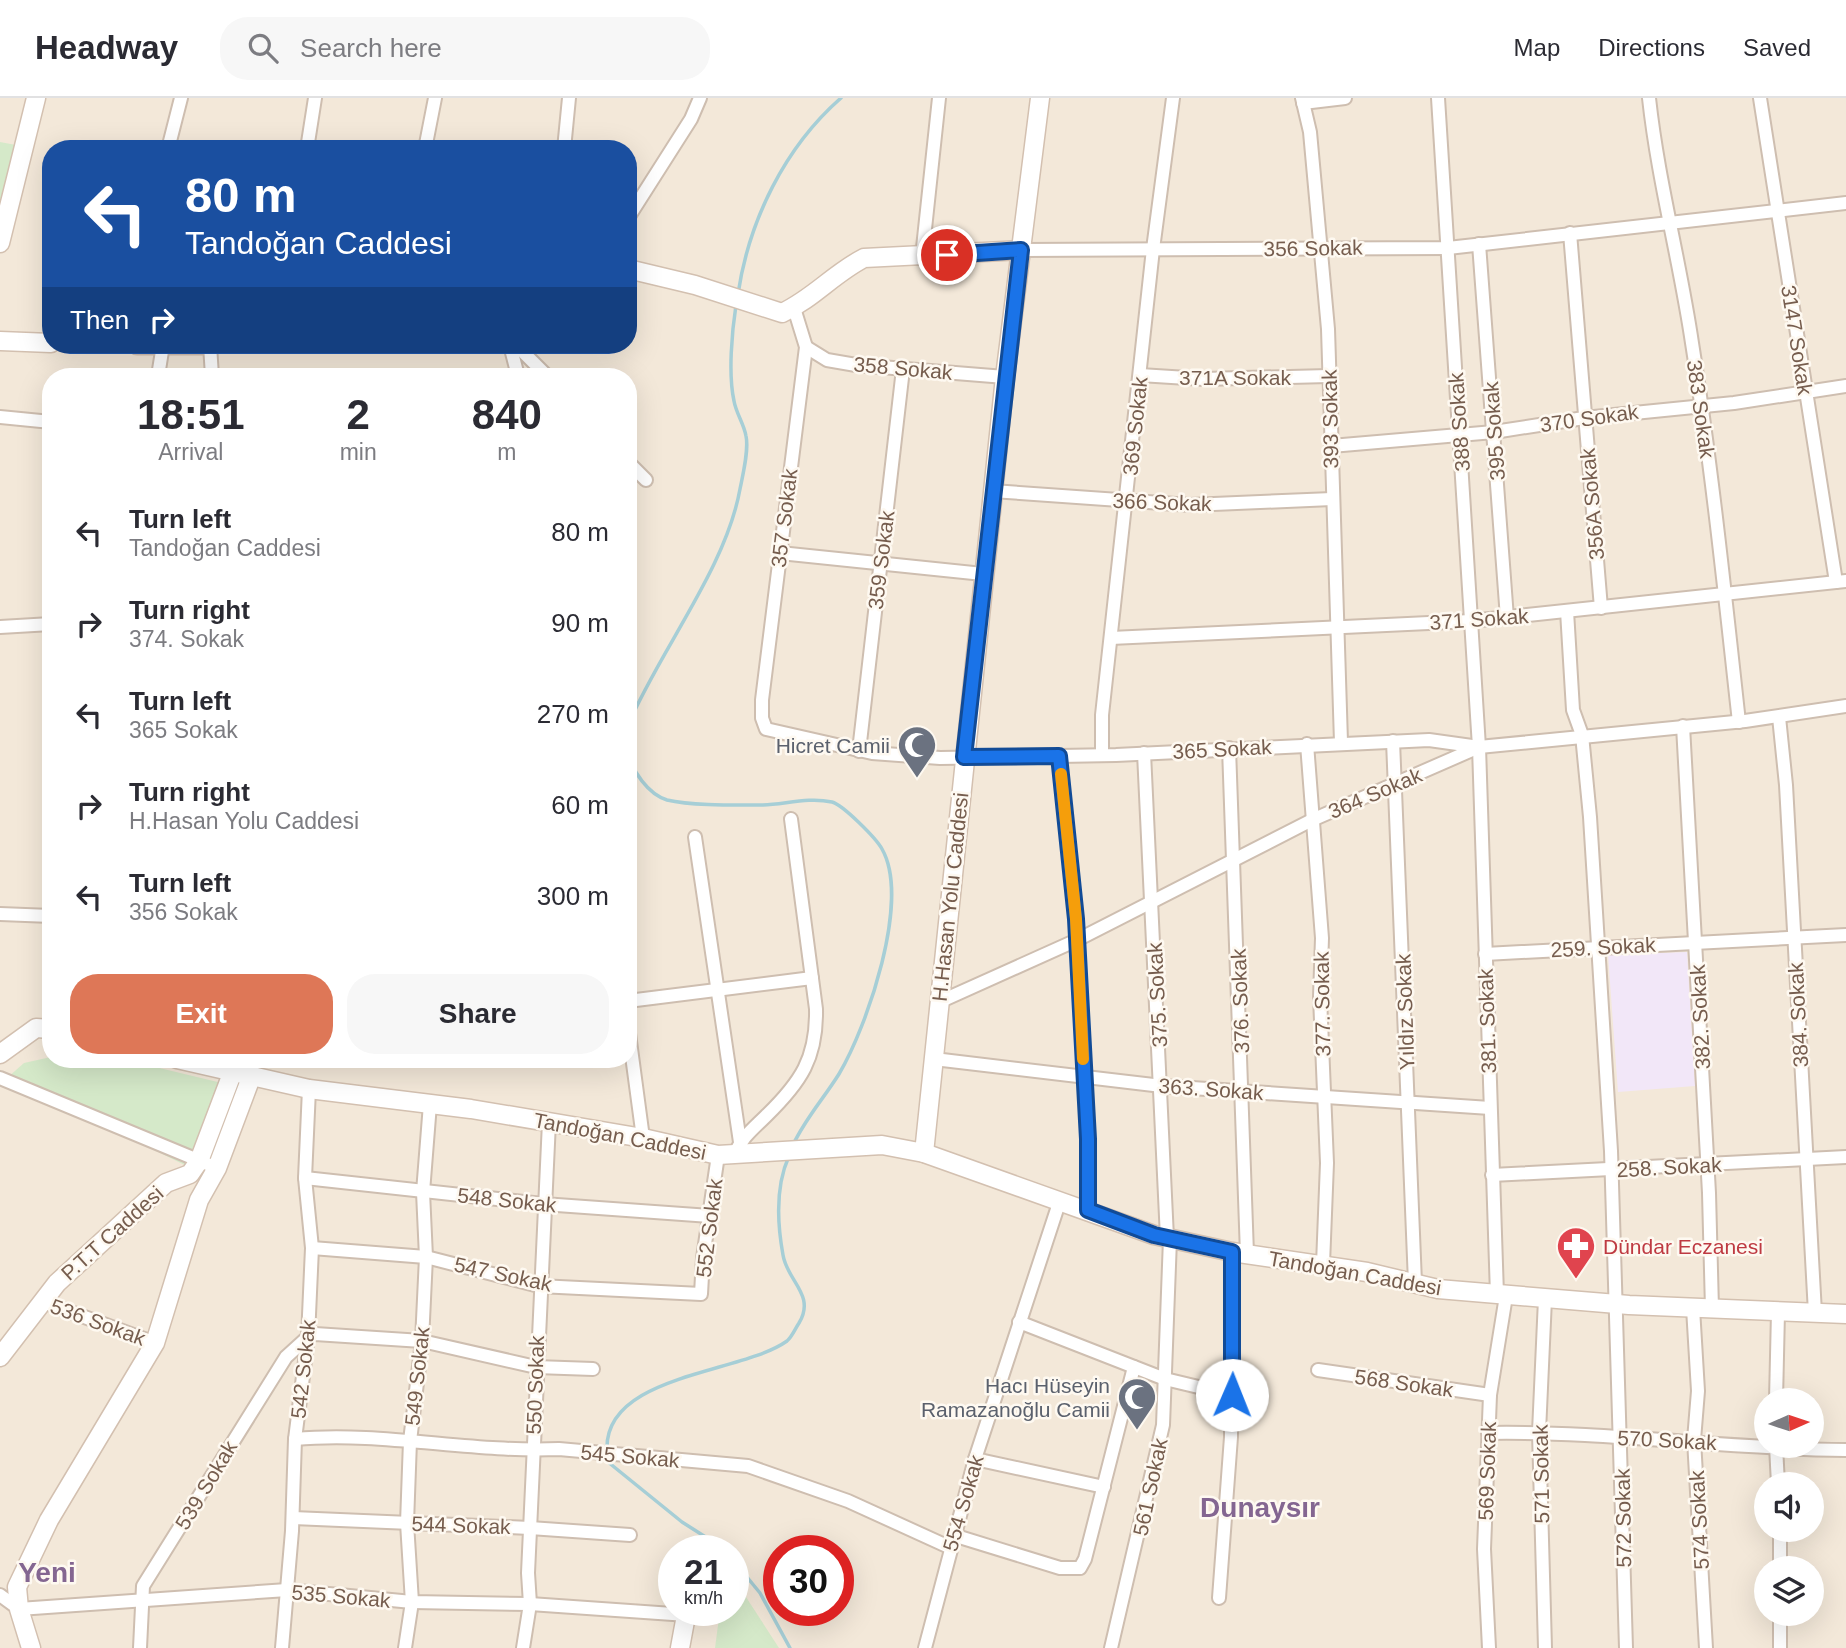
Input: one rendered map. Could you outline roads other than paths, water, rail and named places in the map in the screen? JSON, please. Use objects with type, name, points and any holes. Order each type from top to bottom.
[{"type":"street","points":[[0,243],[36,98]]},
{"type":"street","points":[[170,140],[181,98]]},
{"type":"street","points":[[308,140],[315,98]]},
{"type":"street","points":[[427,140],[435,98]]},
{"type":"street","points":[[565,140],[569,98]]},
{"type":"street","points":[[637,204],[691,119],[700,98]]},
{"type":"street","points":[[922,257],[939,98]]},
{"type":"street","name":"H.Hasan Yolu Caddesi","points":[[924,1153],[992,491],[1040,98]]},
{"type":"street","name":"369 Sokak","points":[[1102,755],[1102,715],[1153,249],[1173,98]]},
{"type":"street","points":[[1303,100],[1345,98]]},
{"type":"street","name":"388 Sokak","points":[[1438,98],[1479,747]]},
{"type":"street","name":"383 Sokak","points":[[1649,98],[1668,224],[1692,342],[1726,594],[1739,722]]},
{"type":"street","name":"3147 Sokak","points":[[1760,98],[1805,392],[1841,582]]},
{"type":"street","name":"393 Sokak","points":[[1303,100],[1310,132],[1329,376],[1341,742]]},
{"type":"street","name":"356 Sokak","points":[[794,308],[806,302],[844,268],[864,258],[1021,250],[1448,248],[1777,213],[1846,203]]},
{"type":"street","name":"356A Sokak","points":[[1570,233],[1601,608]]},
{"type":"street","name":"395 Sokak","points":[[1479,244],[1507,618]]},
{"type":"street","points":[[637,271],[695,285],[749,305],[782,313],[794,308]]},
{"type":"street","name":"357 Sokak","points":[[766,729],[762,718],[762,700],[806,347],[794,308]]},
{"type":"street","points":[[0,341],[42,343]]},
{"type":"street","name":"358 Sokak","points":[[806,347],[827,360],[1005,377]]},
{"type":"street","points":[[525,354],[539,368]]},
{"type":"street","name":"359 Sokak","points":[[859,751],[903,369]]},
{"type":"street","name":"371A Sokak","points":[[1140,375],[1203,379],[1329,376]]},
{"type":"street","name":"370 Sokak","points":[[1331,446],[1460,436],[1699,404],[1734,403],[1846,386]]},
{"type":"street","points":[[0,417],[42,420]]},
{"type":"street","points":[[637,470],[646,480]]},
{"type":"street","name":"366 Sokak","points":[[992,491],[1190,505],[1332,499]]},
{"type":"street","points":[[780,553],[983,574]]},
{"type":"street","name":"371 Sokak","points":[[1111,638],[1471,621],[1841,582]]},
{"type":"street","name":"572 Sokak","points":[[1567,611],[1573,710],[1582,735],[1611,1171],[1618,1304],[1626,1648]]},
{"type":"street","points":[[0,627],[42,625]]},
{"type":"street","name":"364 Sokak","points":[[939,1002],[1077,940],[1152,899],[1312,820],[1479,747],[1739,722],[1846,706]]},
{"type":"street","name":"384. Sokak","points":[[1779,717],[1786,785],[1815,1313]]},
{"type":"street","name":"382. Sokak","points":[[1682,726],[1708,1166],[1712,1309]]},
{"type":"street","name":"365 Sokak","points":[[766,729],[859,751],[964,757],[1102,755],[1429,740],[1479,747]]},
{"type":"street","name":"Yıldız Sokak","points":[[1393,741],[1415,1283]]},
{"type":"street","name":"377. Sokak","points":[[1307,744],[1322,938],[1327,1163],[1323,1264]]},
{"type":"street","name":"381. Sokak","points":[[1479,747],[1492,1175],[1502,1295]]},
{"type":"street","name":"376. Sokak","points":[[1219,1598],[1240,1253],[1243,1091],[1229,748]]},
{"type":"street","name":"375. Sokak","points":[[1144,753],[1169,1238]]},
{"type":"street","points":[[1059,756],[1077,940],[1085,1079],[1088,1210]]},
{"type":"street","points":[[731,1150],[779,1103],[808,1064],[816,1038],[812,978],[792,819]]},
{"type":"street","name":"552 Sokak","points":[[694,1295],[701,1294],[703,1258],[710,1216],[731,1150],[717,991],[695,837]]},
{"type":"street","points":[[0,914],[42,916]]},
{"type":"street","name":"259. Sokak","points":[[1485,954],[1846,935]]},
{"type":"street","points":[[637,1000],[812,978]]},
{"type":"street","points":[[0,1054],[36,1028],[42,1028]]},
{"type":"street","name":"363. Sokak","points":[[934,1059],[1161,1086],[1409,1105],[1490,1108]]},
{"type":"street","points":[[199,1161],[232,1068]]},
{"type":"street","name":"Tandoğan Caddesi","points":[[239,1068],[252,1075],[309,1089],[430,1104],[731,1150],[794,1151],[882,1145],[924,1153],[1169,1238],[1240,1253],[1323,1264],[1415,1283],[1545,1299],[1846,1314]]},
{"type":"street","points":[[634,1068],[643,1138]]},
{"type":"street","points":[[31,1648],[19,1609],[18,1587],[49,1520],[155,1343],[200,1200],[217,1168],[252,1075]]},
{"type":"street","points":[[0,1078],[217,1168]]},
{"type":"street","name":"542 Sokak","points":[[282,1648],[293,1518],[295,1438],[308,1336],[312,1248],[305,1178],[309,1089]]},
{"type":"street","name":"549 Sokak","points":[[405,1648],[412,1602],[407,1524],[411,1441],[422,1341],[426,1257],[423,1192],[430,1104]]},
{"type":"street","name":"550 Sokak","points":[[523,1648],[530,1604],[530,1528],[542,1204],[549,1122]]},
{"type":"street","name":"258. Sokak","points":[[1492,1175],[1846,1157]]},
{"type":"street","name":"P.T.T Caddesi","points":[[0,1357],[41,1301],[166,1183],[190,1174],[199,1161]]},
{"type":"street","name":"548 Sokak","points":[[305,1178],[542,1204],[710,1216]]},
{"type":"street","name":"554 Sokak","points":[[925,1648],[951,1541],[975,1459],[1060,1200]]},
{"type":"street","name":"561 Sokak","points":[[1111,1648],[1163,1425],[1169,1238]]},
{"type":"street","name":"547 Sokak","points":[[312,1248],[426,1257],[539,1286],[694,1295]]},
{"type":"street","name":"569 Sokak","points":[[1489,1648],[1484,1549],[1490,1395],[1502,1295]]},
{"type":"street","name":"571 Sokak","points":[[1545,1299],[1539,1432],[1545,1648]]},
{"type":"street","name":"536 Sokak","points":[[41,1301],[155,1343]]},
{"type":"street","name":"574 Sokak","points":[[1693,1308],[1698,1391],[1694,1440],[1706,1648]]},
{"type":"street","points":[[1776,1388],[1778,1312]]},
{"type":"street","points":[[1019,1322],[1165,1379],[1232,1395]]},
{"type":"street","points":[[308,1336],[422,1341],[536,1367],[593,1369]]},
{"type":"street","name":"539 Sokak","points":[[140,1648],[140,1603],[143,1586],[286,1357],[308,1336]]},
{"type":"street","points":[[975,1459],[1104,1487],[1134,1367]]},
{"type":"street","name":"568 Sokak","points":[[1318,1370],[1490,1395]]},
{"type":"street","name":"570 Sokak","points":[[1489,1433],[1539,1432],[1754,1445]]},
{"type":"street","name":"545 Sokak","points":[[295,1438],[559,1449],[748,1466],[951,1541],[1072,1571],[1080,1568],[1085,1559],[1104,1487]]},
{"type":"street","name":"570 Sokak","points":[[1824,1449],[1846,1450]]},
{"type":"street","name":"544 Sokak","points":[[293,1518],[630,1535]]},
{"type":"street","name":"535 Sokak","points":[[19,1609],[140,1603],[286,1590],[412,1602],[658,1611]]},
{"type":"street","points":[[0,1595],[19,1609]]},
{"type":"street","points":[[680,1648],[684,1626]]},
{"type":"street","points":[[1780,1626],[1780,1648]]},
{"type":"waterway","points":[[738,294],[751,239],[773,187],[803,139],[841,98]]},
{"type":"waterway","points":[[637,706],[721,549],[743,476],[747,442],[736,410],[731,378],[736,305]]},
{"type":"waterway","points":[[637,773],[653,793],[667,800],[727,805],[815,800],[832,802],[859,822],[882,849],[890,871],[891,899],[889,930],[873,996],[839,1074],[793,1145]]},
{"type":"waterway","points":[[607,1450],[612,1425],[627,1406],[651,1391],[679,1379],[766,1352],[787,1341],[792,1335],[803,1313],[804,1304],[786,1264],[779,1230],[779,1192],[789,1156]]},
{"type":"waterway","points":[[608,1458],[608,1462],[682,1522],[702,1535]]},
{"type":"waterway","points":[[749,1580],[760,1593],[790,1648]]},
{"type":"place","name":"Hicret Camii","points":[[917,779]]},
{"type":"place","name":"Dündar Eczanesi","points":[[1576,1280]]},
{"type":"place","name":"Hacı Hüseyin Ramazanoğlu Camii","points":[[1137,1431]]},
{"type":"district","name":"Dunaysır","points":[[1260,1507]]},
{"type":"district","name":"Yeni","points":[[47,1572]]}]
